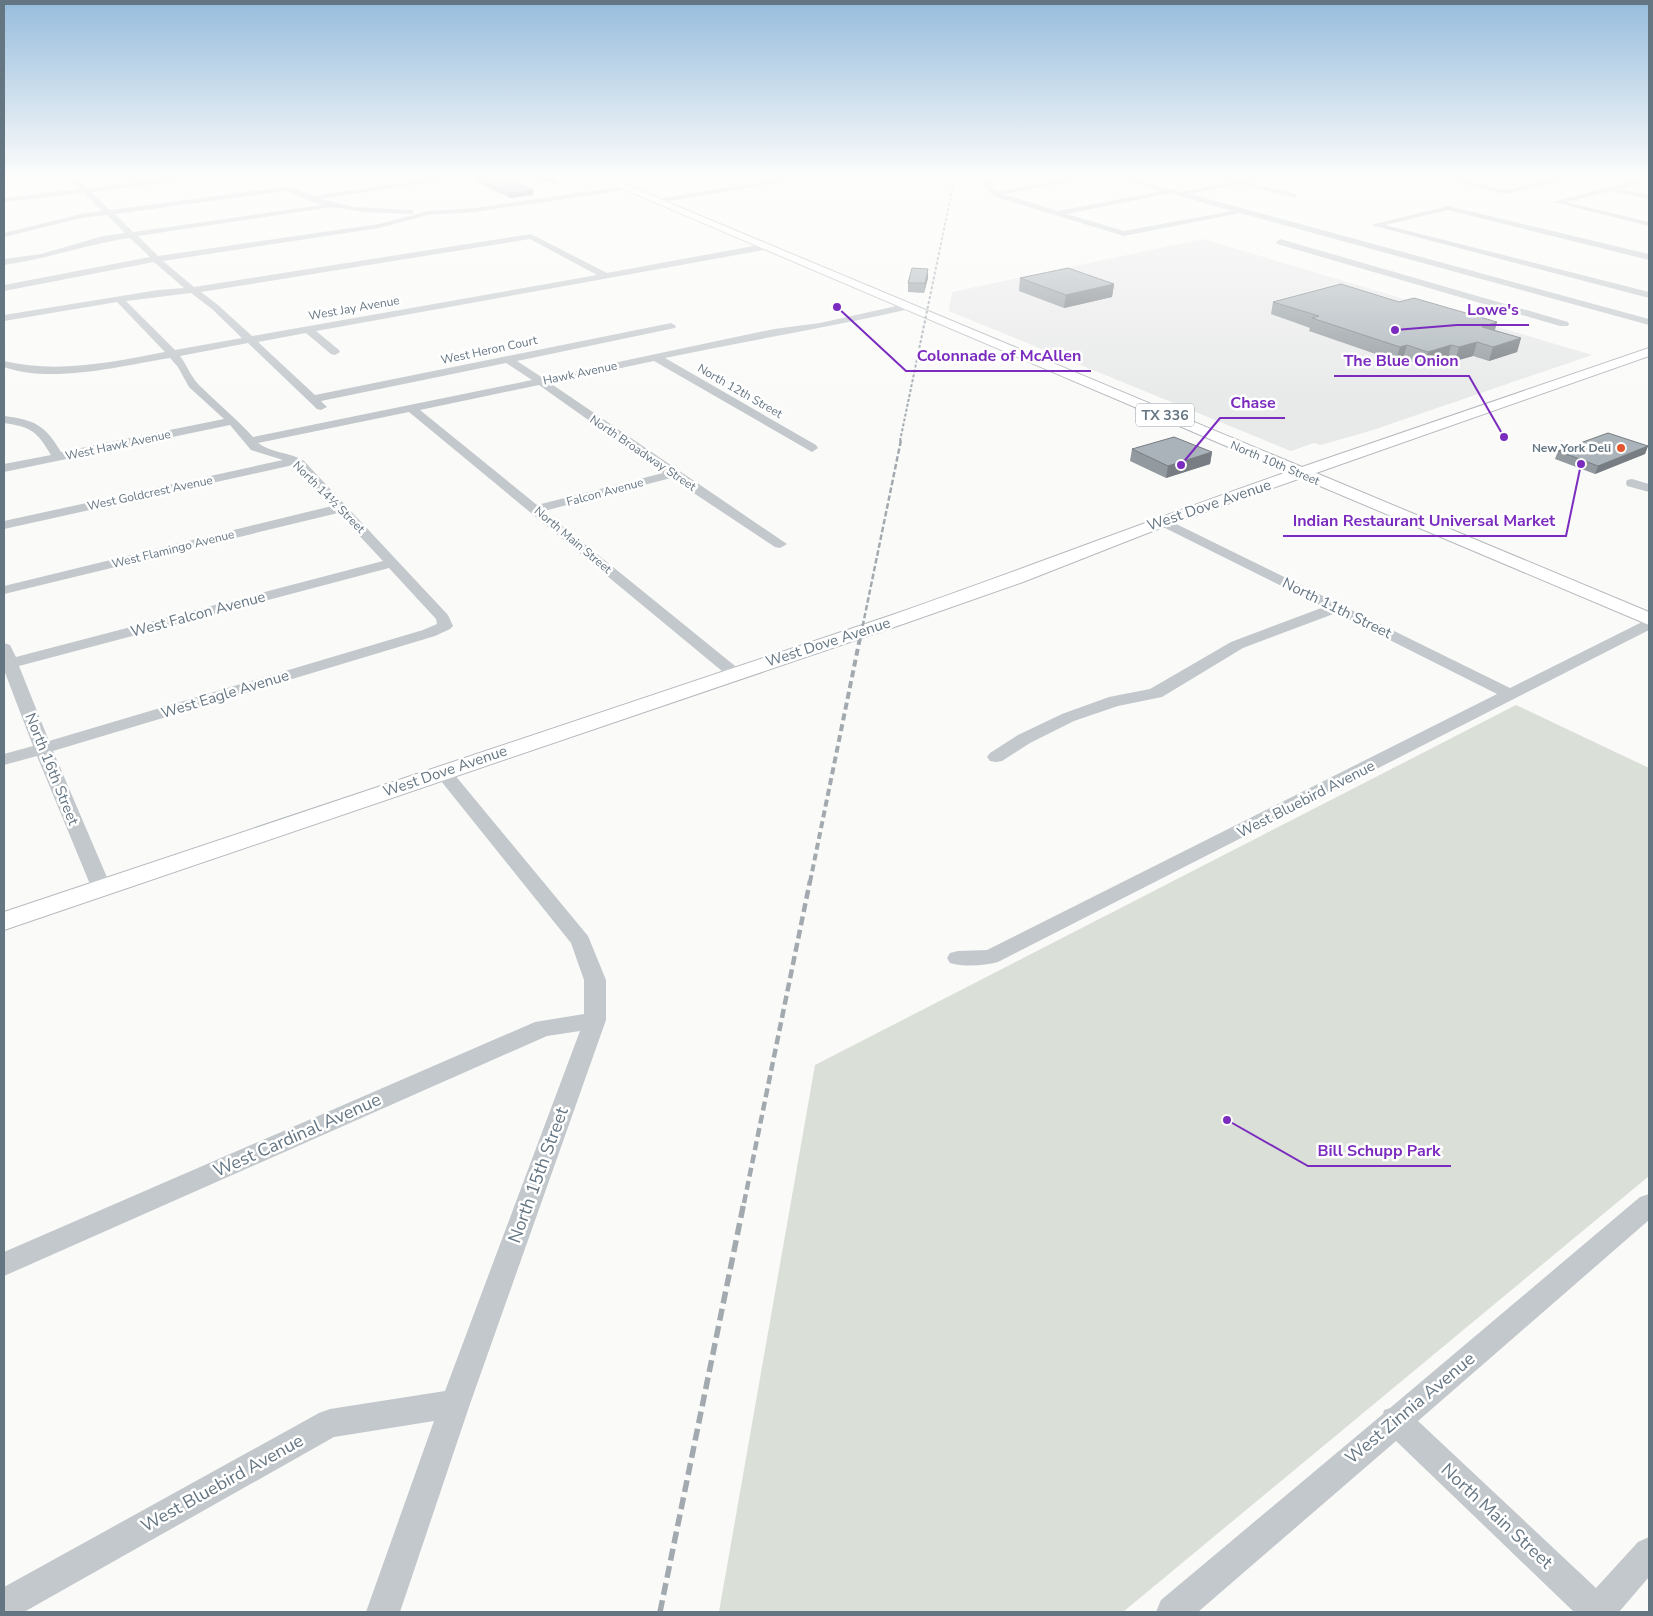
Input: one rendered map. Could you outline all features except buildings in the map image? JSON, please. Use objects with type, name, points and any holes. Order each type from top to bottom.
[{"type":"main road","name":"North 10th Street","points":[[775,251],[910,306],[1300,474],[1649,620]]},
{"type":"main road","name":"West Dove Avenue","points":[[4,922],[1016,578],[1162,521],[1649,352]]},
{"type":"street","points":[[4,262],[58,251]]},
{"type":"street","points":[[150,251],[174,276],[215,307],[336,422]]},
{"type":"street","points":[[4,288],[209,251]]},
{"type":"street","points":[[4,318],[435,251]]},
{"type":"street","points":[[560,251],[606,276]]},
{"type":"street","name":"West Jay Avenue","points":[[4,364],[14,368],[26,369],[95,366],[172,354],[740,251]]},
{"type":"street","points":[[1313,251],[1406,278],[1436,275],[1509,259]]},
{"type":"street","points":[[1365,251],[1436,275],[1564,324]]},
{"type":"street","points":[[1478,251],[1648,296]]},
{"type":"street","points":[[1626,251],[1649,257]]},
{"type":"street","points":[[1475,265],[1496,256]]},
{"type":"street","points":[[1475,265],[1649,322]]},
{"type":"street","name":"North 14½ Street","points":[[119,299],[150,329],[183,366],[193,385],[233,421],[250,441],[260,450],[296,460],[445,620],[445,626]]},
{"type":"street","name":"Hawk Avenue","points":[[250,441],[336,422],[412,409],[774,332],[820,326],[910,306]]},
{"type":"street","name":"West Heron Court","points":[[313,399],[671,326]]},
{"type":"street","points":[[308,329],[335,352]]},
{"type":"street","name":"North 12th Street","points":[[655,357],[812,448]]},
{"type":"street","name":"North Broadway Street","points":[[508,359],[673,474],[780,544]]},
{"type":"street","name":"North Main Street","points":[[412,409],[734,673]]},
{"type":"street","points":[[4,420],[28,423],[40,428],[58,457]]},
{"type":"street","name":"West Hawk Avenue","points":[[4,468],[233,421]]},
{"type":"street","name":"West Goldcrest Avenue","points":[[4,525],[296,460]]},
{"type":"street","name":"Falcon Avenue","points":[[536,510],[673,474]]},
{"type":"street","points":[[1632,483],[1649,488]]},
{"type":"street","name":"West Flamingo Avenue","points":[[4,590],[342,508]]},
{"type":"street","name":"North 11th Street","points":[[1162,521],[1512,695]]},
{"type":"street","name":"West Falcon Avenue","points":[[6,659],[392,563]]},
{"type":"street","points":[[996,757],[1024,738],[1072,714],[1117,701],[1154,694],[1174,684],[1194,669],[1238,644],[1337,608]]},
{"type":"street","name":"West Bluebird Avenue","points":[[958,958],[990,957],[1512,695],[1649,624]]},
{"type":"street","name":"West Eagle Avenue","points":[[4,760],[419,636],[445,626]]},
{"type":"street","name":"North 16th Street","points":[[6,659],[102,889]]},
{"type":"street","name":"North 15th Street","points":[[383,1612],[455,1404],[595,1020],[595,980],[581,941],[443,772]]},
{"type":"street","name":"West Cardinal Avenue","points":[[4,1264],[543,1028],[595,1020]]},
{"type":"street","name":"West Zinnia Avenue","points":[[1173,1612],[1395,1420],[1649,1206]]},
{"type":"street","name":"West Bluebird Avenue","points":[[4,1605],[330,1423],[455,1404]]},
{"type":"street","name":"North Main Street","points":[[1395,1420],[1597,1612]]},
{"type":"street","points":[[1597,1612],[1649,1554]]},
{"type":"shaded area","points":[[1144,251],[1245,251],[1592,355],[1373,430],[1321,445],[1314,443],[1291,451],[949,311],[952,292]]},
{"type":"shaded area","points":[[1516,705],[1649,768],[1649,1176],[1123,1612],[719,1612],[815,1065]]},
{"type":"railway","points":[[900,441],[939,251]]},
{"type":"railway","points":[[861,634],[901,440]]},
{"type":"railway","points":[[810,882],[861,633]]},
{"type":"railway","points":[[744,1203],[810,881]]},
{"type":"railway","points":[[660,1612],[744,1202]]},
{"type":"place","name":"Colonnade of McAllen","points":[[837,307]]},
{"type":"place","name":"Lowe's","points":[[1395,330]]},
{"type":"place","name":"The Blue Onion","points":[[1504,437]]},
{"type":"place","name":"New York Deli","points":[[1621,448]]},
{"type":"place","name":"Indian Restaurant Universal Market","points":[[1581,464]]},
{"type":"place","name":"Chase","points":[[1181,465]]},
{"type":"place","name":"Bill Schupp Park","points":[[1227,1120]]}]
